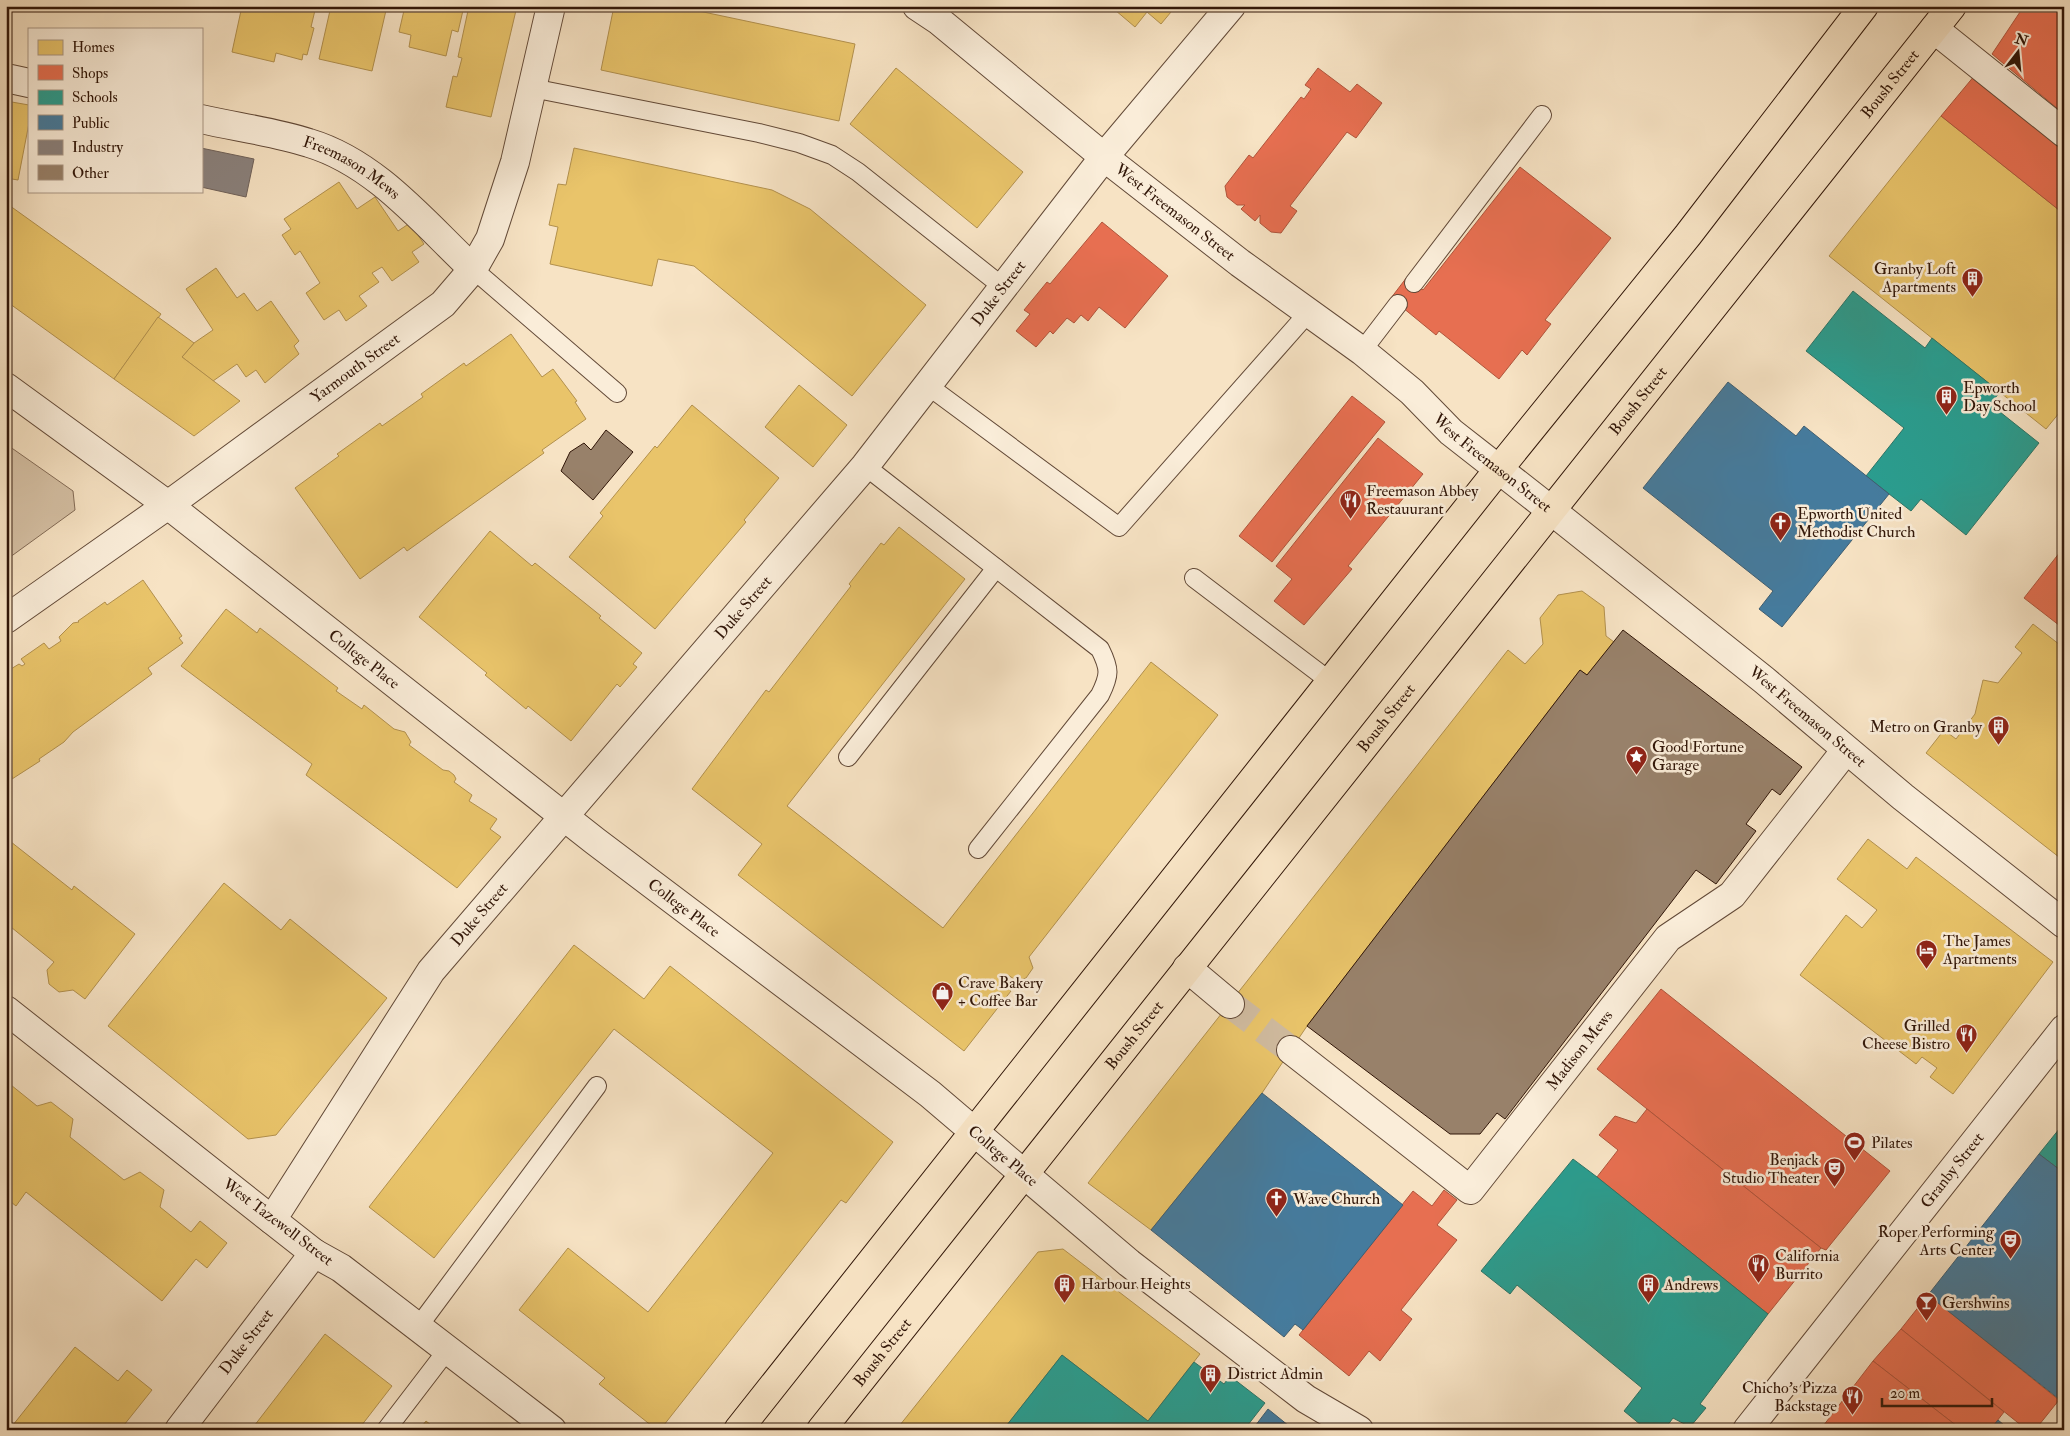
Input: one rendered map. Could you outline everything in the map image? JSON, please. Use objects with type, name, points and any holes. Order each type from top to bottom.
[{"type":"main road","points":[[738,1430],[1498,470],[1688,235],[1864,6]]},
{"type":"main road","name":"Boush Street","points":[[821,1430],[1952,6]]},
{"type":"street","name":"Yarmouth Street","points":[[6,619],[168,506],[443,304],[473,269],[490,239],[514,162],[550,6]]},
{"type":"street","name":"West Freemason Street","points":[[917,6],[938,20],[1104,156],[1308,313],[1362,351],[1412,392],[1451,432],[1756,674],[1846,750],[2064,924]]},
{"type":"street","name":"Duke Street","points":[[272,1220],[430,971],[864,466],[1104,156],[1231,6]]},
{"type":"street","points":[[1934,29],[2064,133]]},
{"type":"street","points":[[6,78],[28,83]]},
{"type":"street","name":"Freemason Mews","points":[[202,119],[310,143],[352,162],[389,189],[473,269]]},
{"type":"street","name":"College Place","points":[[6,387],[168,506],[562,816],[930,1094],[1129,1263],[1306,1399],[1359,1430]]},
{"type":"street","name":"Madison Mews","points":[[1291,1050],[1470,1190],[1668,938],[1732,895],[1846,750]]},
{"type":"street","points":[[1187,968],[1230,1004]]},
{"type":"street","name":"West Tazewell Street","points":[[6,1010],[314,1253],[341,1268],[552,1430]]},
{"type":"street","name":"Granby Street","points":[[1747,1430],[2064,1029]]},
{"type":"street","name":"Duke Street","points":[[179,1430],[314,1253]]},
{"type":"lane","points":[[532,88],[759,133],[799,143],[832,155],[858,172],[1003,287]]},
{"type":"lane","points":[[1414,283],[1542,115]]},
{"type":"lane","points":[[473,269],[617,393]]},
{"type":"lane","points":[[1362,351],[1398,304]]},
{"type":"lane","points":[[928,385],[1120,527],[1308,313]]},
{"type":"lane","points":[[864,466],[1100,649],[1108,665],[1108,680],[1100,695],[978,849]]},
{"type":"lane","points":[[848,757],[996,568]]},
{"type":"lane","points":[[1194,578],[1331,682]]},
{"type":"lane","points":[[418,1327],[597,1086]]},
{"type":"lane","points":[[386,1430],[448,1349]]},
{"type":"shaded area","points":[[6,444],[73,491],[75,510],[6,560]]},
{"type":"building: Homes","points":[[242,6],[316,6],[311,27],[314,28],[307,55],[303,54],[302,60],[276,53],[274,62],[232,52]]},
{"type":"building: Homes","points":[[331,6],[387,6],[372,71],[319,59]]},
{"type":"building: Homes","points":[[405,6],[464,6],[458,32],[452,30],[446,56],[409,47],[411,35],[399,32]]},
{"type":"building: Homes","points":[[469,6],[517,6],[491,117],[446,107],[453,76],[457,77],[462,58],[458,57]]},
{"type":"building: Homes","points":[[614,6],[675,6],[855,44],[839,121],[601,70]]},
{"type":"building: Homes","points":[[1119,6],[1176,6],[1161,24],[1147,12],[1135,27],[1115,10]]},
{"type":"building: Homes","points":[[896,68],[1023,172],[977,228],[850,124]]},
{"type":"building: Homes","points":[[6,101],[28,105],[28,128],[18,180],[6,178]]},
{"type":"building: Homes","name":"Granby Loft Apartments","points":[[1941,116],[2064,214],[2064,407],[2046,429],[1829,256]]},
{"type":"building: Homes","points":[[574,148],[772,190],[810,209],[926,305],[852,396],[694,266],[658,259],[652,286],[550,264],[558,227],[549,225],[558,184],[566,185]]},
{"type":"building: Homes","points":[[339,182],[357,209],[375,197],[398,231],[410,223],[424,244],[412,252],[419,262],[392,281],[382,267],[372,273],[379,282],[359,296],[367,306],[346,321],[339,310],[324,320],[306,293],[320,283],[300,251],[295,255],[282,235],[291,229],[284,219]]},
{"type":"building: Homes","points":[[6,203],[161,314],[114,379],[6,301]]},
{"type":"building: Homes","points":[[216,268],[237,298],[244,293],[257,311],[271,301],[299,341],[294,346],[299,354],[265,383],[256,370],[246,377],[237,364],[213,381],[182,357],[194,343],[213,330],[186,289]]},
{"type":"building: Homes","points":[[158,317],[194,343],[182,357],[240,401],[194,436],[114,379]]},
{"type":"building: Homes","points":[[511,334],[542,377],[553,369],[577,401],[575,402],[586,419],[542,450],[544,453],[407,551],[404,547],[360,579],[295,488],[380,423],[382,426],[423,397],[421,394],[464,363],[466,366]]},
{"type":"building: Homes","points":[[799,385],[847,425],[813,467],[765,427]]},
{"type":"building: Homes","points":[[692,405],[779,478],[744,520],[746,522],[655,629],[569,557],[603,516],[600,513],[655,446],[657,448]]},
{"type":"building: Homes","points":[[899,527],[965,579],[787,806],[943,928],[1151,662],[1218,715],[1029,957],[1033,968],[1026,978],[1017,981],[1008,975],[1002,983],[1011,991],[964,1051],[738,875],[762,844],[692,789],[766,690],[769,692],[851,586],[849,584],[881,543],[884,545]]},
{"type":"building: Homes","points":[[490,531],[532,566],[535,563],[601,616],[599,618],[642,653],[633,664],[637,667],[620,687],[617,684],[571,741],[528,706],[526,709],[485,675],[487,673],[419,617]]},
{"type":"building: Homes","points":[[143,580],[182,636],[179,638],[183,643],[148,668],[152,674],[73,732],[64,742],[39,759],[40,761],[12,779],[12,776],[6,780],[6,672],[19,664],[22,666],[25,664],[21,659],[44,643],[49,649],[61,641],[59,637],[73,623],[79,622],[105,602],[107,605]]},
{"type":"building: Homes","points":[[1582,591],[1604,607],[1606,636],[1614,642],[1587,675],[1580,670],[1307,1026],[1262,1093],[1151,1230],[1088,1183],[1508,650],[1525,664],[1543,644],[1540,618],[1558,595]]},
{"type":"building: Homes","points":[[226,609],[257,633],[260,628],[338,688],[336,691],[362,709],[364,705],[394,729],[405,732],[411,742],[409,745],[443,770],[449,771],[454,775],[456,779],[454,782],[472,795],[469,801],[497,819],[490,829],[501,837],[457,888],[306,775],[312,764],[181,666]]},
{"type":"building: Homes","name":"Metro on Granby","points":[[2033,624],[2064,648],[2064,861],[1926,753],[1944,730],[1956,739],[1975,714],[1983,680],[1998,683],[2022,653],[2015,647]]},
{"type":"building: Homes","points":[[6,838],[72,890],[74,886],[135,934],[85,999],[73,990],[59,992],[49,984],[47,970],[54,962],[6,923]]},
{"type":"building: Homes","name":"The James Apartments","points":[[1868,839],[1907,869],[1916,857],[2053,962],[1953,1094],[1930,1077],[1937,1068],[1922,1057],[1916,1064],[1800,975],[1846,915],[1862,928],[1877,910],[1837,879]]},
{"type":"building: Homes","points":[[224,883],[281,930],[290,919],[387,998],[276,1135],[248,1139],[108,1026]]},
{"type":"building: Homes","points":[[574,945],[644,999],[670,966],[893,1142],[846,1203],[841,1200],[660,1430],[657,1430],[599,1384],[605,1378],[519,1310],[568,1248],[648,1312],[773,1153],[614,1029],[434,1258],[369,1207]]},
{"type":"building: Homes","points":[[6,1081],[37,1106],[51,1102],[73,1119],[70,1137],[124,1180],[140,1172],[164,1190],[160,1207],[191,1232],[200,1221],[227,1243],[207,1268],[196,1259],[162,1301],[26,1192],[16,1206],[6,1198]]},
{"type":"building: Homes","name":"Harbour Heights","points":[[1063,1249],[1200,1354],[1148,1421],[1062,1355],[1003,1430],[896,1430],[1038,1252]]},
{"type":"building: Homes","points":[[325,1334],[392,1386],[358,1430],[251,1430]]},
{"type":"building: Homes","points":[[75,1347],[118,1381],[127,1370],[152,1390],[120,1430],[9,1430]]},
{"type":"building: Homes","points":[[426,1421],[437,1430],[419,1430]]},
{"type":"building: Shops","points":[[2024,6],[2064,6],[2064,114],[1992,54]]},
{"type":"building: Shops","points":[[1318,68],[1350,92],[1357,84],[1382,103],[1356,138],[1347,132],[1290,206],[1297,211],[1281,233],[1271,232],[1260,223],[1260,215],[1255,221],[1241,209],[1245,205],[1237,205],[1227,197],[1225,186],[1249,155],[1253,158],[1301,97],[1304,99],[1311,89],[1305,85]]},
{"type":"building: Shops","points":[[1975,75],[2064,145],[2064,214],[1941,116]]},
{"type":"building: Shops","points":[[1520,167],[1611,238],[1545,320],[1551,324],[1527,355],[1522,350],[1499,379],[1439,331],[1436,335],[1391,298],[1407,277],[1423,290]]},
{"type":"building: Shops","points":[[1102,222],[1168,276],[1125,328],[1099,307],[1088,321],[1081,315],[1074,323],[1067,318],[1053,334],[1050,331],[1036,347],[1016,331],[1030,314],[1024,310],[1047,282],[1050,284]]},
{"type":"building: Shops","points":[[1352,396],[1385,422],[1272,562],[1239,536]]},
{"type":"building: Shops","points":[[1378,438],[1423,474],[1348,566],[1352,569],[1304,625],[1274,601],[1292,579],[1276,566]]},
{"type":"building: Shops","points":[[2064,547],[2064,629],[2024,598]]},
{"type":"building: Shops","points":[[1661,989],[1890,1171],[1826,1250],[1821,1248],[1597,1069]]},
{"type":"building: Shops","points":[[1647,1109],[1821,1248],[1768,1314],[1597,1177],[1618,1150],[1599,1135],[1615,1116],[1636,1123]]},
{"type":"building: Shops","points":[[1444,1190],[1457,1200],[1437,1225],[1457,1240],[1401,1310],[1412,1319],[1380,1361],[1369,1351],[1349,1376],[1299,1335],[1413,1191],[1432,1206]]},
{"type":"building: Shops","points":[[1928,1295],[2059,1400],[2035,1430],[2027,1430],[1901,1329]]},
{"type":"building: Shops","points":[[1901,1329],[2004,1412],[1990,1430],[1962,1430],[1873,1361]]},
{"type":"building: Shops","points":[[1873,1361],[1962,1430],[1820,1430]]},
{"type":"building: Schools","name":"Epworth Day School","points":[[1853,291],[1925,348],[1932,338],[2000,392],[1990,404],[2039,443],[1966,535],[1921,499],[1911,511],[1866,476],[1904,428],[1806,351]]},
{"type":"building: Schools","points":[[2064,1123],[2064,1173],[2039,1154]]},
{"type":"building: Schools","name":"Andrews","points":[[1573,1159],[1768,1314],[1700,1404],[1706,1408],[1690,1427],[1673,1418],[1664,1430],[1647,1430],[1624,1411],[1642,1388],[1517,1285],[1510,1294],[1481,1271]]},
{"type":"building: Schools","name":"District Admin","points":[[1062,1355],[1148,1421],[1194,1362],[1224,1384],[1230,1376],[1265,1403],[1244,1430],[1003,1430]]},
{"type":"building: Public","name":"Epworth United Methodist Church","points":[[1728,382],[1796,436],[1804,426],[1889,494],[1782,627],[1759,609],[1773,591],[1643,488]]},
{"type":"building: Public","name":"Wave Church","points":[[1262,1093],[1403,1205],[1303,1330],[1295,1324],[1284,1337],[1151,1230]]},
{"type":"building: Public","name":"Roper Performing Arts Center","points":[[2039,1154],[2064,1173],[2064,1403],[1928,1295]]},
{"type":"building: Public","points":[[1268,1409],[1294,1430],[1252,1430]]},
{"type":"building: Public","points":[[1998,1420],[2010,1430],[1990,1430]]},
{"type":"building: Industry","points":[[202,148],[254,159],[246,197],[202,187]]},
{"type":"building: Other","points":[[606,430],[633,452],[593,500],[561,471],[570,452],[584,443],[591,450]]},
{"type":"building: Other","points":[[1623,630],[1802,767],[1780,795],[1772,789],[1746,824],[1756,831],[1716,884],[1696,870],[1505,1119],[1497,1113],[1480,1134],[1450,1134],[1307,1026],[1580,670],[1587,675]]},
{"type":"tunnel","points":[[1230,1004],[1291,1050]]},
{"type":"place","name":"Granby Loft Apartments","points":[[1972,297]]},
{"type":"place","name":"Epworth Day School","points":[[1947,416]]},
{"type":"place","name":"Freemason Abbey Restauurant","points":[[1350,519]]},
{"type":"place","name":"Epworth United Methodist Church","points":[[1781,542]]},
{"type":"place","name":"Metro on Granby","points":[[1998,746]]},
{"type":"place","name":"Good Fortune Garage","points":[[1636,775]]},
{"type":"place","name":"The James Apartments","points":[[1927,969]]},
{"type":"place","name":"Crave Bakery + Coffee Bar","points":[[942,1011]]},
{"type":"place","name":"Grilled Cheese Bistro","points":[[1966,1054]]},
{"type":"place","name":"Pilates","points":[[1855,1162]]},
{"type":"place","name":"Benjack Studio Theater","points":[[1835,1188]]},
{"type":"place","name":"Wave Church","points":[[1277,1218]]},
{"type":"place","name":"Roper Performing Arts Center","points":[[2010,1260]]},
{"type":"place","name":"California Burrito","points":[[1759,1284]]},
{"type":"place","name":"Harbour Heights","points":[[1065,1303]]},
{"type":"place","name":"Andrews","points":[[1648,1304]]},
{"type":"place","name":"Gershwins","points":[[1926,1322]]},
{"type":"place","name":"District Admin","points":[[1211,1393]]},
{"type":"place","name":"Chicho's Pizza Backstage","points":[[1853,1416]]}]
